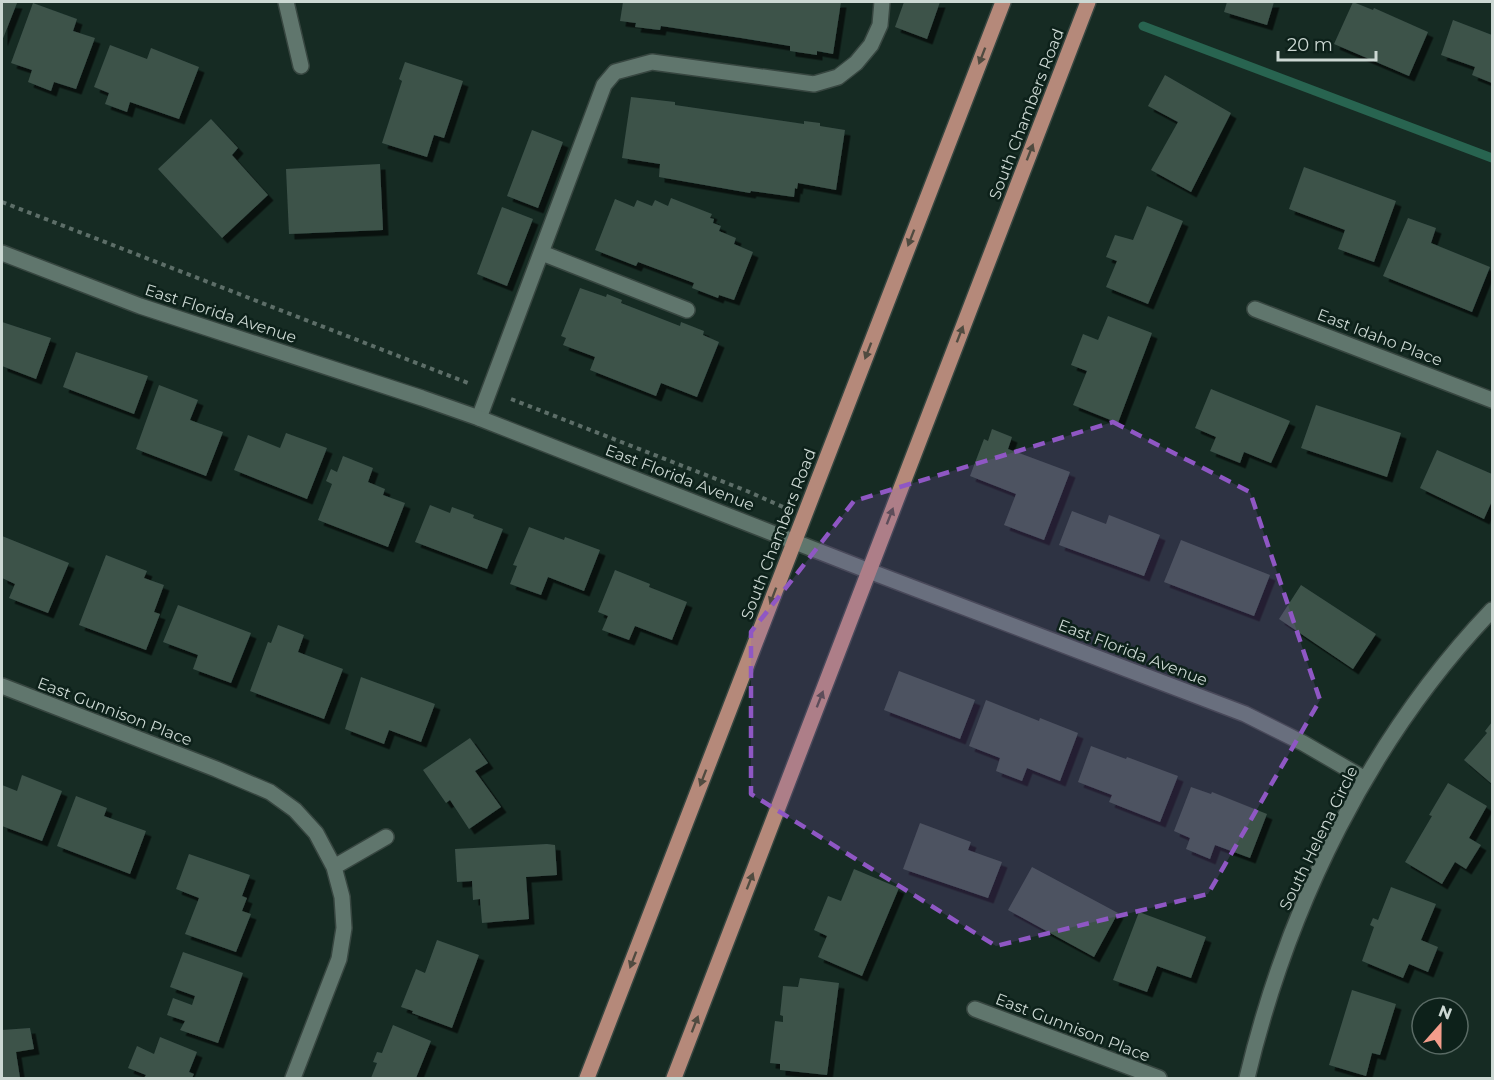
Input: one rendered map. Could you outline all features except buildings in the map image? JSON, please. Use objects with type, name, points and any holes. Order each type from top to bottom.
[{"type":"main road","name":"South Chambers Road","points":[[587,1078],[1003,2]]},
{"type":"main road","name":"South Chambers Road","points":[[674,1078],[1088,2]]},
{"type":"street","points":[[286,2],[301,66]]},
{"type":"street","points":[[479,418],[604,85],[615,72],[652,62],[813,84],[838,77],[856,63],[871,45],[880,25],[882,2]]},
{"type":"street","name":"East Florida Avenue","points":[[2,253],[140,306],[479,418],[869,571],[1245,714],[1303,742],[1365,778]]},
{"type":"street","points":[[542,253],[687,310]]},
{"type":"street","name":"East Idaho Place","points":[[1255,309],[1492,400]]},
{"type":"street","name":"South Helena Circle","points":[[1247,1078],[1272,989],[1290,936],[1318,870],[1365,778],[1432,681],[1492,610]]},
{"type":"street","name":"East Gunnison Place","points":[[2,686],[270,792],[295,810],[315,833],[334,867],[342,897],[344,928],[339,959],[292,1078]]},
{"type":"street","points":[[334,867],[386,837]]},
{"type":"street","name":"East Gunnison Place","points":[[975,1009],[1159,1078]]},
{"type":"path","points":[[2,202],[427,367]]},
{"type":"path","points":[[533,408],[747,491]]},
{"type":"highlighted area","points":[[1113,422],[1250,492],[1320,700],[1208,894],[996,946],[751,794],[751,632],[854,501]]},
{"type":"waterway","points":[[1143,26],[1492,158]]}]
